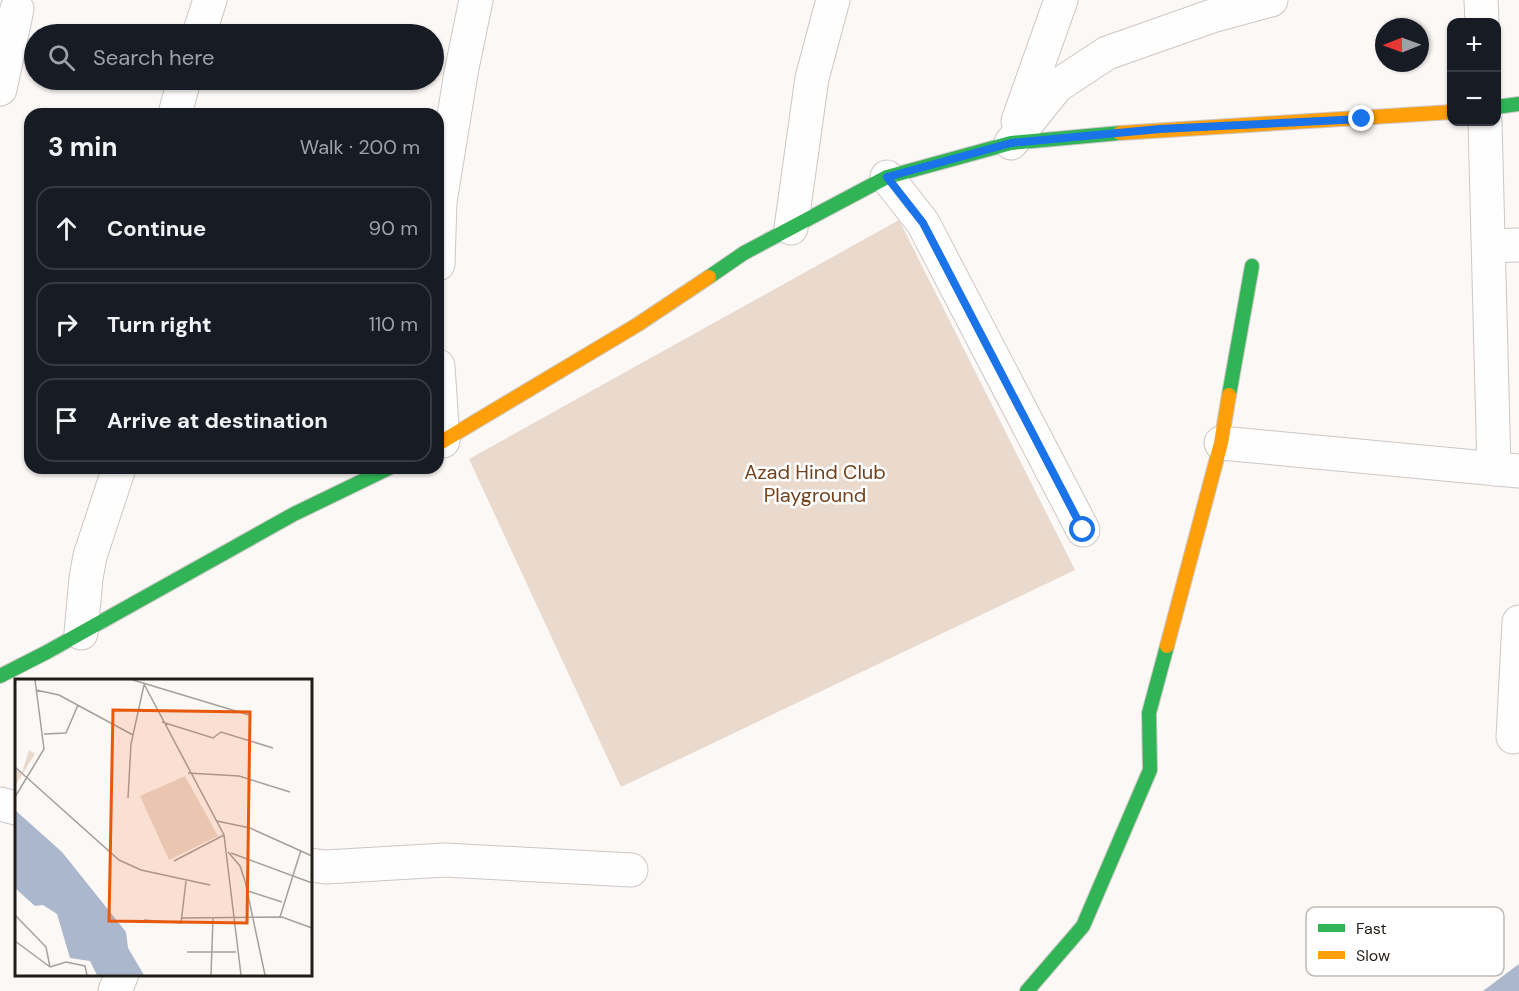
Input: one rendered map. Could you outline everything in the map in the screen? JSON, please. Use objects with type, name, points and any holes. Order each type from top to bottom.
[{"type":"street","points":[[202,24],[210,0]]},
{"type":"street","points":[[444,177],[461,73],[476,0]]},
{"type":"street","points":[[791,228],[812,78],[833,0]]},
{"type":"street","points":[[1011,143],[1061,0]]},
{"type":"street","points":[[1011,143],[1057,86],[1107,53],[1215,15],[1271,0]]},
{"type":"street","points":[[1481,0],[1482,18]]},
{"type":"street","points":[[0,90],[17,9]]},
{"type":"street","points":[[177,108],[181,90]]},
{"type":"street","points":[[1501,106],[1519,104]]},
{"type":"street","points":[[444,441],[638,325],[744,253],[887,177],[1011,143],[1160,129],[1447,112]]},
{"type":"street","points":[[1221,443],[1507,470],[1504,246],[1486,126]]},
{"type":"street","points":[[887,177],[923,223],[1083,530]]},
{"type":"street","points":[[1027,991],[1083,926],[1150,770],[1149,714],[1221,443],[1252,266]]},
{"type":"street","points":[[81,633],[90,556],[117,474]]},
{"type":"street","points":[[0,676],[294,514],[377,474]]},
{"type":"street","points":[[1513,737],[1519,622]]},
{"type":"street","points":[[0,804],[15,808]]},
{"type":"street","points":[[312,865],[326,867],[445,860],[631,870]]},
{"type":"street","points":[[115,991],[122,976]]},
{"type":"green space","name":"Azad Hind Club Playground","points":[[899,220],[1075,570],[621,787],[469,459]]},
{"type":"water","points":[[1519,964],[1519,991],[1483,991],[1504,976]]},
{"type":"traffic: fast","points":[[1501,106],[1519,104]]},
{"type":"traffic: fast","points":[[709,277],[744,253],[887,177],[1011,143],[1120,133]]},
{"type":"traffic: fast","points":[[1229,395],[1252,266]]},
{"type":"traffic: fast","points":[[0,676],[294,514],[377,474]]},
{"type":"traffic: fast","points":[[1027,991],[1083,926],[1150,770],[1149,713],[1167,646]]},
{"type":"traffic: slow","points":[[1120,133],[1447,112]]},
{"type":"traffic: slow","points":[[444,440],[637,325],[709,277]]},
{"type":"traffic: slow","points":[[1167,646],[1221,443],[1229,395]]},
{"type":"route","points":[[1083,530],[923,223],[887,177],[1011,143],[1160,129],[1362,119]]}]
